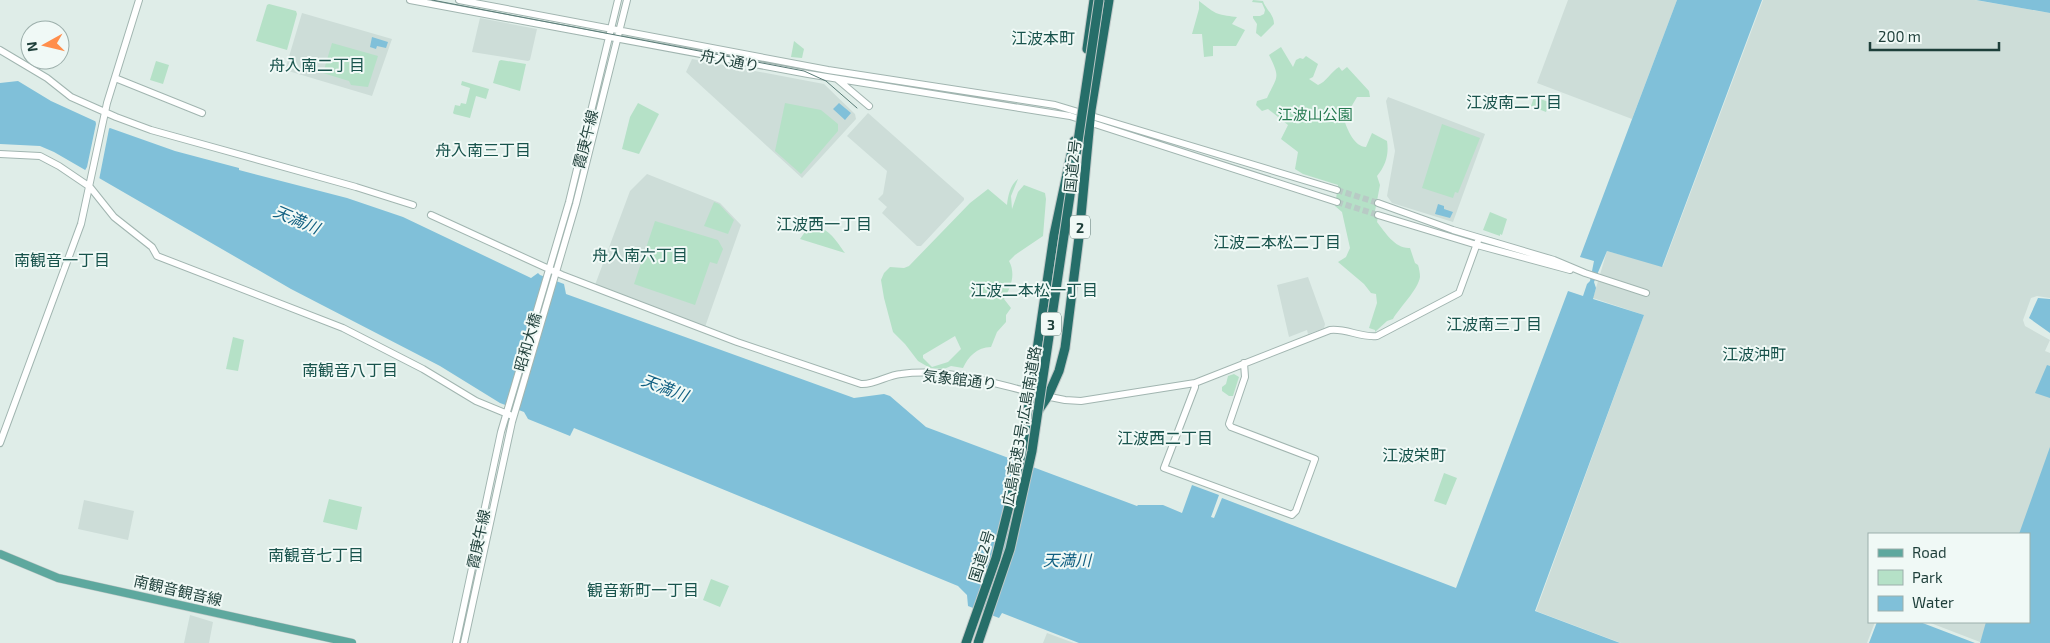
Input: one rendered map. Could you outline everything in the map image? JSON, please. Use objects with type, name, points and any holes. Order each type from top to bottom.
[{"type":"highway","name":"国道2号","points":[[966,643],[996,558],[1021,458],[1054,235],[1080,115],[1094,0]]},
{"type":"highway","name":"広島高速3号;広島南道路","points":[[978,643],[1010,549],[1032,451],[1099,0]]},
{"type":"highway","name":"国道2号","points":[[1022,446],[1034,418],[1048,396],[1059,371],[1065,348],[1079,237],[1090,118],[1109,0]]},
{"type":"main road","name":"南観音観音線","points":[[0,554],[58,578],[352,643]]},
{"type":"street","points":[[0,443],[81,224],[105,112],[139,0]]},
{"type":"street","name":"舟入通り","points":[[410,0],[837,79],[1080,115]]},
{"type":"street","name":"舟入通り","points":[[459,0],[828,70],[1055,105],[1080,115]]},
{"type":"street","name":"霞庚午線","points":[[548,273],[584,144],[618,0]]},
{"type":"street","name":"昭和大橋","points":[[464,643],[500,472],[515,413],[590,153],[627,0]]},
{"type":"street","points":[[0,50],[47,78],[71,97],[151,130],[356,187],[413,205]]},
{"type":"street","points":[[115,78],[202,114]]},
{"type":"street","points":[[837,79],[869,106]]},
{"type":"street","points":[[1080,115],[1337,190]]},
{"type":"street","points":[[1090,118],[1337,202]]},
{"type":"street","points":[[0,154],[40,156],[59,166],[90,187],[114,217],[152,247],[157,256],[343,328],[417,365],[476,401],[515,413]]},
{"type":"street","points":[[1378,203],[1479,238],[1554,260],[1591,275],[1646,293]]},
{"type":"street","name":"気象館通り","points":[[431,215],[548,273],[737,342],[861,384],[873,383],[902,374],[935,374],[977,379],[1073,402],[1195,383],[1330,330],[1345,330],[1377,336],[1459,294],[1479,238]]},
{"type":"street","points":[[1378,215],[1477,245],[1591,275]]},
{"type":"street","name":"昭和大橋","points":[[507,410],[548,273]]},
{"type":"street","points":[[1195,383],[1164,468],[1292,514],[1296,510],[1315,459],[1229,424],[1245,377],[1244,364]]},
{"type":"street","name":"霞庚午線","points":[[456,643],[507,410]]},
{"type":"shaded area","points":[[1568,0],[1677,0],[1632,119],[1537,83]]},
{"type":"shaded area","points":[[1763,0],[1975,0],[2050,13],[2050,298],[2037,296],[2031,298],[2023,320],[2025,326],[2050,340],[2045,351],[2050,353],[2050,457],[2020,533],[1868,533],[1868,623],[1875,623],[1867,643],[1621,643],[1536,611],[1644,315],[1593,298],[1607,251],[1663,266]]},
{"type":"shaded area","points":[[302,13],[392,39],[372,96],[285,70]]},
{"type":"shaded area","points":[[480,18],[537,29],[530,60],[472,52]]},
{"type":"shaded area","points":[[692,59],[824,84],[855,114],[856,119],[802,178],[686,72]]},
{"type":"shaded area","points":[[1388,97],[1485,134],[1453,222],[1392,203],[1387,196],[1395,151],[1386,101]]},
{"type":"shaded area","points":[[868,113],[964,198],[921,246],[917,246],[882,213],[887,207],[878,199],[883,194],[887,171],[847,136]]},
{"type":"shaded area","points":[[647,174],[720,203],[741,225],[705,327],[595,285],[630,191]]},
{"type":"shaded area","points":[[1308,277],[1325,324],[1324,328],[1308,334],[1307,330],[1289,337],[1277,285]]},
{"type":"shaded area","points":[[84,500],[134,511],[128,540],[78,529]]},
{"type":"shaded area","points":[[190,615],[213,622],[209,643],[184,643]]},
{"type":"shaded area","points":[[1931,623],[1988,623],[1980,642]]},
{"type":"shaded area","points":[[1047,633],[1074,643],[1043,643]]},
{"type":"green space","points":[[1253,0],[1263,1],[1274,21],[1274,24],[1261,37],[1256,33],[1257,24],[1253,16],[1264,14],[1265,10],[1262,3],[1252,2]]},
{"type":"green space","points":[[1199,1],[1216,13],[1237,17],[1232,24],[1245,30],[1236,46],[1213,46],[1213,56],[1204,57],[1202,34],[1192,34],[1199,9]]},
{"type":"green space","points":[[267,5],[296,11],[297,14],[287,50],[256,41]]},
{"type":"green space","points":[[794,41],[804,49],[802,58],[791,57]]},
{"type":"green space","points":[[332,43],[378,56],[368,87],[351,85],[349,81],[323,73]]},
{"type":"green space","name":"江波山公園","points":[[1281,47],[1293,67],[1296,60],[1303,59],[1306,56],[1318,64],[1313,77],[1309,79],[1318,85],[1324,82],[1339,67],[1342,71],[1347,67],[1369,91],[1370,97],[1357,97],[1344,119],[1349,133],[1358,144],[1366,147],[1372,133],[1387,141],[1386,159],[1383,168],[1377,176],[1380,185],[1375,211],[1379,212],[1377,222],[1395,243],[1405,248],[1410,248],[1415,263],[1418,265],[1420,277],[1416,288],[1393,319],[1387,321],[1375,332],[1375,330],[1369,328],[1377,303],[1376,294],[1371,293],[1364,284],[1338,262],[1346,257],[1350,248],[1342,212],[1335,206],[1338,185],[1303,174],[1295,169],[1298,152],[1281,139],[1288,125],[1268,109],[1262,111],[1256,105],[1257,101],[1267,98],[1275,81],[1276,73],[1269,55]]},
{"type":"green space","points":[[156,61],[169,65],[163,84],[150,80]]},
{"type":"green space","points":[[499,61],[526,64],[520,91],[493,83]]},
{"type":"green space","points":[[462,81],[489,89],[486,99],[476,96],[470,118],[453,113],[455,105],[466,104],[470,88],[461,85]]},
{"type":"green space","points":[[1534,97],[1549,102],[1546,112],[1531,106]]},
{"type":"green space","points":[[638,103],[659,114],[639,154],[622,149],[630,117]]},
{"type":"green space","points":[[785,103],[821,110],[838,124],[838,131],[801,174],[775,151]]},
{"type":"green space","points":[[1442,124],[1480,138],[1458,193],[1455,192],[1453,198],[1422,188]]},
{"type":"green space","points":[[1018,179],[1011,196],[1012,209],[1018,192],[1024,185],[1045,193],[1043,236],[1009,261],[1012,280],[1004,299],[1011,308],[1006,315],[1006,322],[997,332],[991,347],[986,347],[974,353],[963,368],[951,366],[944,369],[930,368],[918,361],[893,332],[881,280],[884,273],[890,267],[904,268],[909,266],[970,203],[988,189],[1007,205],[1010,191]],"holes":[[[955,336],[961,349],[948,362],[932,367],[923,358],[923,355]]]},
{"type":"green space","points":[[714,202],[719,204],[734,220],[728,234],[704,226]]},
{"type":"green space","points":[[1490,212],[1507,219],[1500,236],[1483,230]]},
{"type":"green space","points":[[655,221],[718,240],[723,249],[717,264],[710,262],[695,305],[634,284]]},
{"type":"green space","points":[[815,226],[829,233],[845,253],[800,239],[807,229]]},
{"type":"green space","points":[[233,337],[244,340],[238,371],[226,369]]},
{"type":"green space","points":[[1234,374],[1239,377],[1233,396],[1229,396],[1222,391],[1222,387],[1226,384],[1228,376]]},
{"type":"green space","points":[[1444,473],[1457,478],[1446,505],[1434,501]]},
{"type":"green space","points":[[329,499],[362,507],[357,530],[323,522]]},
{"type":"green space","points":[[711,579],[729,586],[720,607],[703,600]]},
{"type":"water","name":"天満川","points":[[1677,0],[1762,0],[1662,267],[1607,251],[1594,282],[1596,288],[1593,299],[1644,315],[1535,611],[1620,643],[1079,643],[1002,613],[999,618],[968,606],[967,595],[958,586],[574,428],[570,436],[528,419],[524,412],[500,403],[440,366],[291,289],[54,152],[40,146],[0,144],[0,83],[18,81],[51,101],[110,128],[175,151],[347,198],[403,217],[531,278],[538,273],[564,284],[566,294],[854,398],[884,394],[890,396],[926,427],[1137,506],[1163,505],[1182,513],[1192,485],[1219,495],[1211,517],[1214,518],[1222,498],[1456,588],[1568,291],[1583,296],[1590,281],[1594,261],[1580,257]]},
{"type":"water","points":[[1976,0],[2050,0],[2050,13]]},
{"type":"water","points":[[372,37],[388,42],[386,48],[377,46],[376,49],[370,47]]},
{"type":"water","points":[[839,103],[851,113],[845,120],[833,109]]},
{"type":"water","points":[[1438,204],[1444,206],[1444,209],[1453,212],[1450,218],[1435,214]]},
{"type":"water","points":[[2038,298],[2050,299],[2050,333],[2029,318]]},
{"type":"water","points":[[2047,365],[2050,366],[2050,398],[2035,393]]},
{"type":"water","points":[[2050,447],[2050,643],[1980,643],[1986,623],[2030,623],[2030,533],[2019,533]]},
{"type":"water","points":[[1877,623],[1923,623],[1975,643],[1869,643]]},
{"type":"pier","points":[[95,118],[111,126],[99,180],[84,172],[87,167],[96,124]]},
{"type":"tunnel","points":[[1337,190],[1378,203]]},
{"type":"tunnel","points":[[1337,202],[1378,215]]},
{"type":"tram line","points":[[432,0],[804,71],[826,81],[857,108]]},
{"type":"district","name":"江波本町","points":[[1043,37]]},
{"type":"district","name":"舟入南二丁目","points":[[317,64]]},
{"type":"district","name":"江波南二丁目","points":[[1514,101]]},
{"type":"district","name":"舟入南三丁目","points":[[483,149]]},
{"type":"district","name":"江波西一丁目","points":[[824,223]]},
{"type":"district","name":"江波二本松二丁目","points":[[1277,241]]},
{"type":"district","name":"舟入南六丁目","points":[[640,254]]},
{"type":"district","name":"南観音一丁目","points":[[62,259]]},
{"type":"district","name":"江波二本松一丁目","points":[[1034,289]]},
{"type":"district","name":"江波南三丁目","points":[[1494,323]]},
{"type":"district","name":"江波沖町","points":[[1754,353]]},
{"type":"district","name":"南観音八丁目","points":[[350,369]]},
{"type":"district","name":"江波西二丁目","points":[[1165,437]]},
{"type":"district","name":"江波栄町","points":[[1414,454]]},
{"type":"district","name":"南観音七丁目","points":[[316,554]]},
{"type":"district","name":"観音新町一丁目","points":[[643,589]]}]
